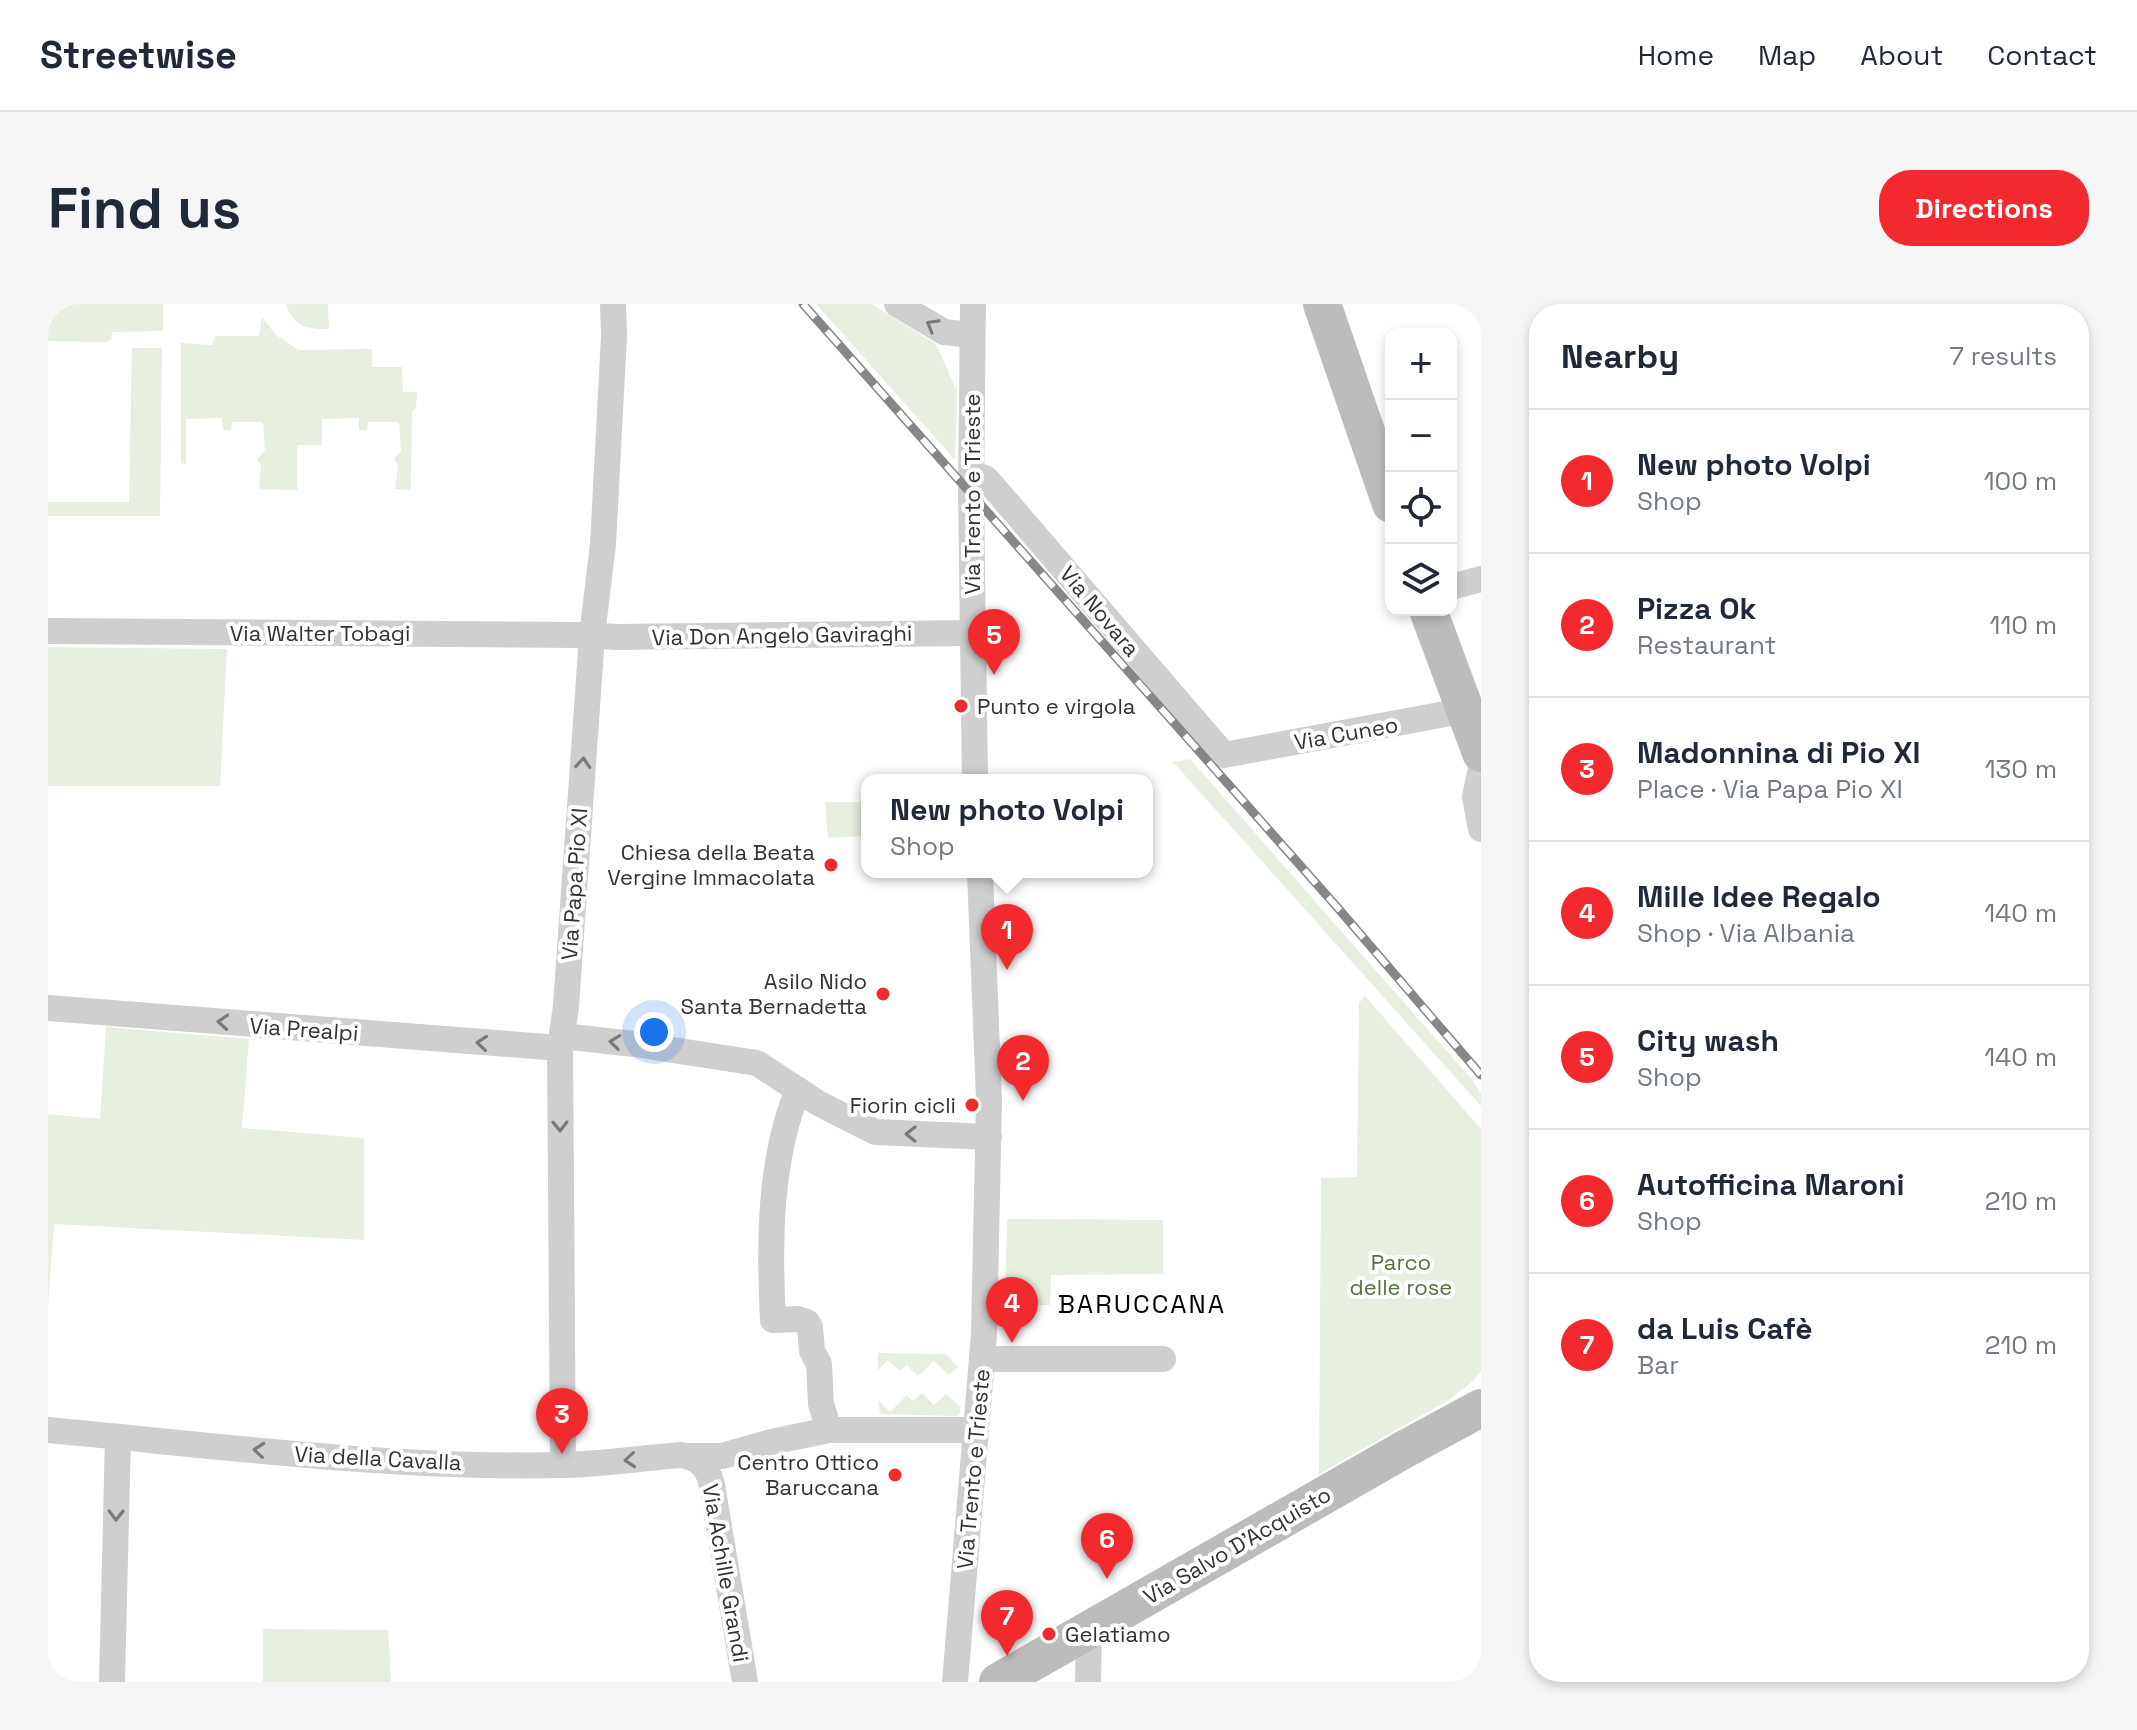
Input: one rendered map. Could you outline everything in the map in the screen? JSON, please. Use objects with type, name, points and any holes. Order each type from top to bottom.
[{"type":"street","name":"Via Papa Pio XI","points":[[563,1465],[561,1042],[592,636],[604,528],[613,304]]},
{"type":"street","points":[[897,304],[944,332],[971,335]]},
{"type":"street","name":"Via Trento e Trieste","points":[[973,304],[971,474],[975,774]]},
{"type":"street","points":[[1322,304],[1385,487]]},
{"type":"street","name":"Via Novara","points":[[971,474],[990,483],[1224,755]]},
{"type":"street","points":[[1457,585],[1481,579]]},
{"type":"street","points":[[1430,616],[1447,665],[1474,710],[1481,753]]},
{"type":"street","name":"Via Walter Tobagi","points":[[48,631],[592,636]]},
{"type":"street","name":"Via Don Angelo Gaviraghi","points":[[592,636],[973,633]]},
{"type":"street","name":"Via Cuneo","points":[[1224,755],[1474,710]]},
{"type":"street","points":[[1481,768],[1475,797],[1481,829]]},
{"type":"street","name":"Via Trento e Trieste","points":[[955,1682],[982,1359],[989,1137],[988,1027],[980,878]]},
{"type":"street","name":"Via Prealpi","points":[[48,1008],[561,1042],[634,1044],[757,1063],[798,1090],[875,1132],[989,1137]]},
{"type":"street","points":[[798,1090],[785,1127],[770,1223],[773,1320],[798,1319],[807,1322],[812,1334],[812,1347],[819,1364],[821,1404],[817,1433]]},
{"type":"street","points":[[982,1359],[1163,1359]]},
{"type":"street","name":"Via Salvo D'Acquisto","points":[[1000,1681],[1481,1408]]},
{"type":"street","name":"Via Salvo D'Acquisto","points":[[1434,1433],[1458,1426],[1481,1428]]},
{"type":"street","name":"Via della Cavalla","points":[[48,1430],[392,1461],[563,1465],[706,1464],[817,1433],[975,1430]]},
{"type":"street","points":[[112,1682],[118,1437]]},
{"type":"street","name":"Via Achille Grandi","points":[[706,1464],[745,1682]]},
{"type":"street","points":[[1088,1682],[1089,1629]]},
{"type":"green space","points":[[48,304],[163,304],[163,331],[112,332],[107,342],[48,341]]},
{"type":"green space","points":[[286,304],[328,304],[329,329],[302,325],[293,318]]},
{"type":"green space","points":[[816,304],[871,304],[936,344],[957,391],[955,460]]},
{"type":"green space","points":[[262,317],[276,335],[299,350],[372,349],[372,367],[402,367],[403,392],[417,392],[416,407],[412,412],[409,490],[395,489],[398,465],[394,459],[401,451],[399,422],[368,422],[367,430],[359,430],[359,418],[322,419],[322,445],[297,445],[297,490],[259,489],[261,465],[257,459],[265,450],[263,422],[232,422],[231,430],[223,430],[222,418],[186,419],[186,464],[181,463],[181,343],[212,345],[215,336],[259,336]]},
{"type":"green space","points":[[132,348],[162,348],[160,516],[48,516],[48,502],[129,502]]},
{"type":"green space","points":[[48,647],[227,649],[220,786],[48,786]]},
{"type":"green space","points":[[1190,759],[1473,1081],[1481,1094],[1481,1106],[1173,762]]},
{"type":"green space","points":[[825,802],[861,802],[861,836],[828,838]]},
{"type":"green space","name":"Parco delle rose","points":[[1365,996],[1481,1129],[1481,1371],[1447,1401],[1319,1474],[1321,1178],[1357,1177],[1359,1003]]},
{"type":"green space","points":[[106,1027],[249,1039],[242,1128],[364,1138],[364,1240],[54,1224],[48,1307],[48,1114],[100,1119]]},
{"type":"green space","points":[[1007,1219],[1163,1220],[1163,1274],[1051,1275],[1050,1305],[1005,1306]]},
{"type":"green space","points":[[878,1353],[946,1354],[958,1367],[949,1375],[934,1361],[918,1376],[907,1365],[900,1371],[888,1360],[878,1370]]},
{"type":"green space","points":[[922,1393],[934,1405],[946,1394],[960,1407],[960,1413],[956,1416],[880,1414],[878,1400],[890,1412],[907,1395],[913,1401]]},
{"type":"green space","points":[[263,1629],[388,1630],[391,1682],[263,1682]]},
{"type":"railway","points":[[803,304],[1337,907],[1481,1075]]},
{"type":"place","name":"City wash","points":[[994,675]]},
{"type":"place","name":"Punto e virgola","points":[[961,706]]},
{"type":"place","name":"Chiesa della Beata Vergine Immacolata","points":[[831,865]]},
{"type":"place","name":"New photo Volpi","points":[[1007,970]]},
{"type":"place","name":"Asilo Nido Santa Bernadetta","points":[[883,994]]},
{"type":"place","name":"Pizza Ok","points":[[1023,1101]]},
{"type":"place","name":"Fiorin cicli","points":[[972,1105]]},
{"type":"place","name":"Mille Idee Regalo","points":[[1012,1343]]},
{"type":"place","name":"Madonnina di Pio XI","points":[[562,1454]]},
{"type":"place","name":"Centro Ottico Baruccana","points":[[895,1475]]},
{"type":"place","name":"Autofficina Maroni","points":[[1107,1579]]},
{"type":"place","name":"Gelatiamo","points":[[1049,1634]]},
{"type":"place","name":"da Luis Cafè","points":[[1007,1656]]},
{"type":"district","name":"BARUCCANA","points":[[1142,1304]]}]
